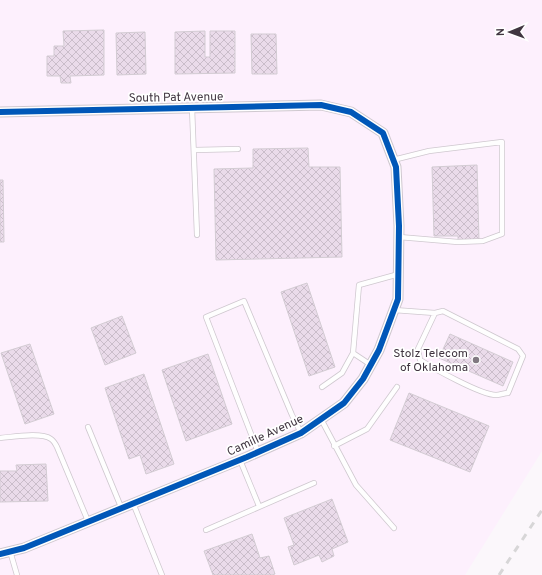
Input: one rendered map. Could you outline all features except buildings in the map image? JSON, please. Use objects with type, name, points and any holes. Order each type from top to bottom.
[{"type":"street","name":"South Pat Avenue","points":[[0,112],[321,105],[351,112]]},
{"type":"street","name":"Camille Avenue","points":[[0,554],[24,548],[121,507],[240,460],[302,433],[344,403],[363,379],[380,350],[398,298],[399,237],[396,166],[383,133],[351,112]]},
{"type":"lane","points":[[192,108],[197,235]]},
{"type":"lane","points":[[393,160],[429,151],[502,142],[502,234],[483,241],[458,242],[399,237]]},
{"type":"lane","points":[[194,150],[238,149]]},
{"type":"lane","points":[[322,387],[342,373],[353,353],[359,284],[398,274]]},
{"type":"lane","points":[[258,452],[206,317],[244,301],[292,415],[302,433]]},
{"type":"lane","points":[[394,310],[443,311],[518,349],[523,356],[508,393],[496,395],[485,393],[429,366],[420,360],[418,349],[435,312]]},
{"type":"lane","points":[[353,353],[371,365]]},
{"type":"lane","points":[[334,446],[367,429],[397,388]]},
{"type":"lane","points":[[320,419],[356,485],[394,528]]},
{"type":"lane","points":[[88,427],[121,507]]},
{"type":"lane","points":[[0,438],[43,436],[52,439],[57,447],[88,521]]},
{"type":"lane","points":[[240,460],[259,506]]},
{"type":"lane","points":[[206,530],[314,483]]},
{"type":"lane","points":[[133,503],[162,575]]},
{"type":"lane","points":[[10,551],[17,575]]},
{"type":"shaded area","points":[[0,0],[542,0],[542,451],[465,575],[0,575]]},
{"type":"railway","points":[[499,575],[542,510]]},
{"type":"cycle path","points":[[0,112],[321,105],[351,112],[383,133],[396,167],[399,226],[398,299],[379,350],[363,379],[344,403],[301,433],[247,457],[24,548],[0,554]]},
{"type":"place","name":"Stolz Telecom of Oklahoma","points":[[476,360]]}]
